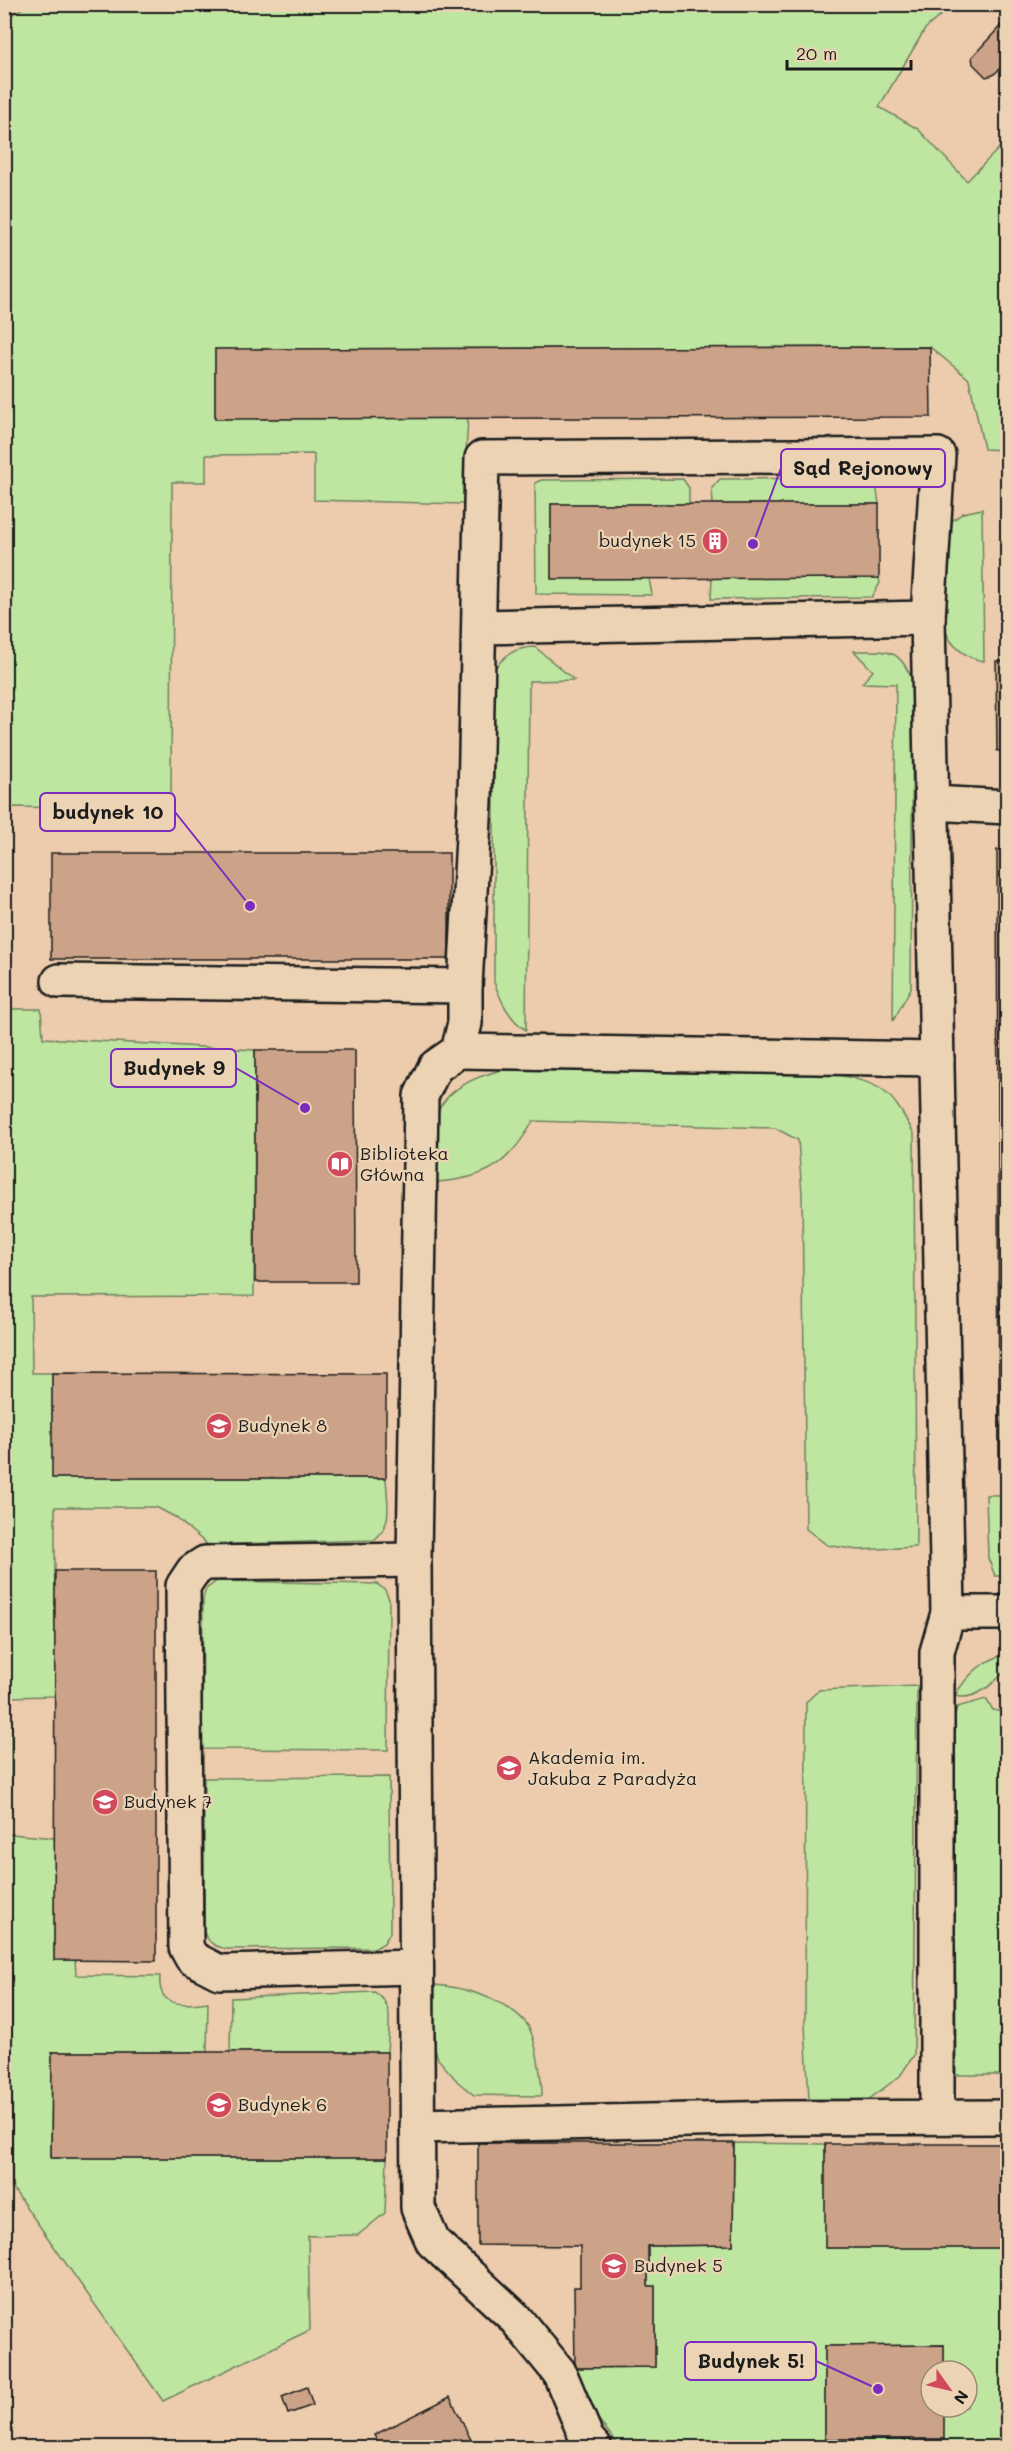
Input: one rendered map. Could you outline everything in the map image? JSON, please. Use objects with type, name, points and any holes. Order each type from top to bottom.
[{"type":"street","points":[[458,1051],[465,1023],[465,986],[476,800],[482,458],[938,455],[928,618],[948,1613],[937,1652],[937,2117]]},
{"type":"street","points":[[480,627],[928,618]]},
{"type":"street","points":[[932,803],[1008,807]]},
{"type":"street","points":[[58,981],[465,986]]},
{"type":"street","points":[[591,2443],[559,2372],[514,2318],[433,2242],[418,2208],[414,1560],[421,1096],[435,1067],[458,1051],[937,1059]]},
{"type":"street","points":[[414,1560],[205,1563],[193,1571],[183,1586],[186,1947],[192,1958],[219,1972],[416,1967]]},
{"type":"street","points":[[948,1613],[1008,1613]]},
{"type":"street","points":[[417,2126],[783,2118],[1008,2116]]},
{"type":"green space","points":[[29,4],[952,5],[925,29],[879,107],[918,129],[967,181],[1007,140],[1007,450],[984,449],[969,379],[930,347],[215,349],[215,419],[468,418],[463,504],[314,500],[314,454],[206,455],[206,482],[172,482],[171,809],[8,807],[9,1009],[41,1009],[43,1038],[255,1050],[254,1296],[31,1297],[32,1373],[52,1373],[53,1478],[386,1478],[387,1520],[374,1540],[208,1545],[175,1517],[156,1507],[55,1507],[55,1696],[5,1697],[5,19]]},
{"type":"green space","points":[[875,478],[879,504],[713,504],[712,488],[720,479]]},
{"type":"green space","points":[[683,479],[689,488],[689,504],[551,504],[551,578],[649,578],[652,595],[536,594],[535,483],[541,480]]},
{"type":"green space","points":[[982,509],[984,661],[965,654],[954,645],[944,626],[942,603],[944,527],[963,513]]},
{"type":"green space","points":[[712,578],[879,578],[880,583],[872,597],[711,599]]},
{"type":"green space","points":[[535,647],[574,680],[529,681],[526,1030],[506,1009],[494,982],[494,669],[512,652]]},
{"type":"green space","points":[[854,651],[891,653],[903,662],[913,682],[911,988],[893,1021],[896,684],[862,683],[873,671]]},
{"type":"green space","points":[[502,1070],[834,1074],[864,1081],[884,1091],[892,1098],[914,1134],[916,1547],[858,1550],[827,1545],[806,1529],[802,1194],[798,1140],[775,1128],[533,1121],[515,1149],[494,1167],[468,1177],[436,1182],[432,1132],[436,1114],[442,1104],[459,1088],[480,1077]]},
{"type":"green space","points":[[986,1495],[1007,1495],[1007,1576],[995,1576],[988,1558]]},
{"type":"green space","points":[[217,1581],[377,1584],[385,1590],[389,1599],[388,1750],[202,1749],[203,1598],[206,1589]]},
{"type":"green space","points":[[1007,1654],[1007,1668],[991,1685],[970,1696],[955,1696],[976,1669],[990,1660]]},
{"type":"green space","points":[[917,1686],[914,2055],[900,2076],[868,2100],[809,2099],[805,2026],[806,1702],[819,1690]]},
{"type":"green space","points":[[986,1699],[993,1710],[1007,1713],[1007,2075],[956,2075],[954,1721],[957,1707]]},
{"type":"green space","points":[[5,1720],[11,1720],[11,1812],[5,1812]]},
{"type":"green space","points":[[389,1777],[390,1933],[384,1943],[376,1948],[228,1949],[216,1946],[208,1940],[204,1933],[204,1778]]},
{"type":"green space","points":[[5,1835],[55,1838],[54,1960],[75,1960],[76,1975],[160,1976],[160,1987],[168,2000],[181,2004],[208,2002],[207,2052],[52,2052],[51,2158],[387,2158],[385,2213],[358,2235],[308,2236],[310,2330],[163,2401],[12,2187],[12,1965],[5,1966]]},
{"type":"green space","points":[[433,1985],[470,1991],[496,2001],[526,2023],[533,2037],[540,2069],[542,2096],[474,2095],[458,2082],[438,2059],[430,2032]]},
{"type":"green space","points":[[374,1992],[381,1997],[388,2010],[387,2052],[230,2052],[231,1998]]},
{"type":"green space","points":[[734,2143],[825,2144],[826,2248],[1007,2248],[1007,2447],[620,2447],[591,2410],[575,2368],[655,2367],[655,2287],[648,2286],[648,2246],[733,2245]],"holes":[[[944,2345],[944,2359],[979,2359],[979,2419],[944,2419],[943,2439],[825,2439],[825,2346]]]},
{"type":"building","points":[[1008,18],[1008,61],[993,75],[986,77],[973,64],[972,57]]},
{"type":"building","points":[[930,347],[931,417],[215,419],[215,349]]},
{"type":"building","name":"budynek 15","points":[[551,504],[879,504],[879,578],[551,579]]},
{"type":"building","points":[[1003,524],[1008,524],[1008,750],[997,751],[996,661],[1004,661]]},
{"type":"building","points":[[997,850],[1008,850],[1008,1472],[999,1472]]},
{"type":"building","points":[[51,853],[449,853],[449,959],[51,959]]},
{"type":"building","points":[[255,1050],[355,1050],[356,1282],[255,1282]]},
{"type":"building","name":"Budynek 8","points":[[52,1373],[386,1374],[386,1478],[52,1478]]},
{"type":"building","name":"Budynek 7","points":[[55,1571],[156,1571],[156,1961],[54,1960]]},
{"type":"building","name":"Budynek 6","points":[[52,2052],[387,2052],[387,2158],[51,2158]]},
{"type":"building","name":"Budynek 5","points":[[478,2143],[734,2143],[733,2245],[648,2246],[648,2286],[655,2286],[655,2367],[575,2368],[574,2287],[580,2287],[580,2246],[478,2245]]},
{"type":"building","points":[[825,2144],[1008,2144],[1008,2248],[825,2248]]},
{"type":"building","points":[[944,2345],[944,2359],[919,2359],[919,2419],[944,2419],[944,2439],[825,2439],[825,2346]]},
{"type":"building","points":[[307,2387],[313,2405],[288,2414],[282,2397]]},
{"type":"building","points":[[450,2397],[475,2448],[381,2448],[374,2435]]},
{"type":"place","name":"budynek 15","points":[[715,541]]},
{"type":"place","name":"Sąd Rejonowy","points":[[753,544]]},
{"type":"place","name":"budynek 10","points":[[250,906]]},
{"type":"place","name":"Budynek 9","points":[[305,1108]]},
{"type":"place","name":"Biblioteka Główna","points":[[340,1164]]},
{"type":"place","name":"Budynek 8","points":[[219,1426]]},
{"type":"place","name":"Akademia im. Jakuba z Paradyża","points":[[509,1768]]},
{"type":"place","name":"Budynek 7","points":[[105,1802]]},
{"type":"place","name":"Budynek 6","points":[[219,2105]]},
{"type":"place","name":"Budynek 5","points":[[614,2266]]},
{"type":"place","name":"Budynek 5!","points":[[878,2389]]}]
